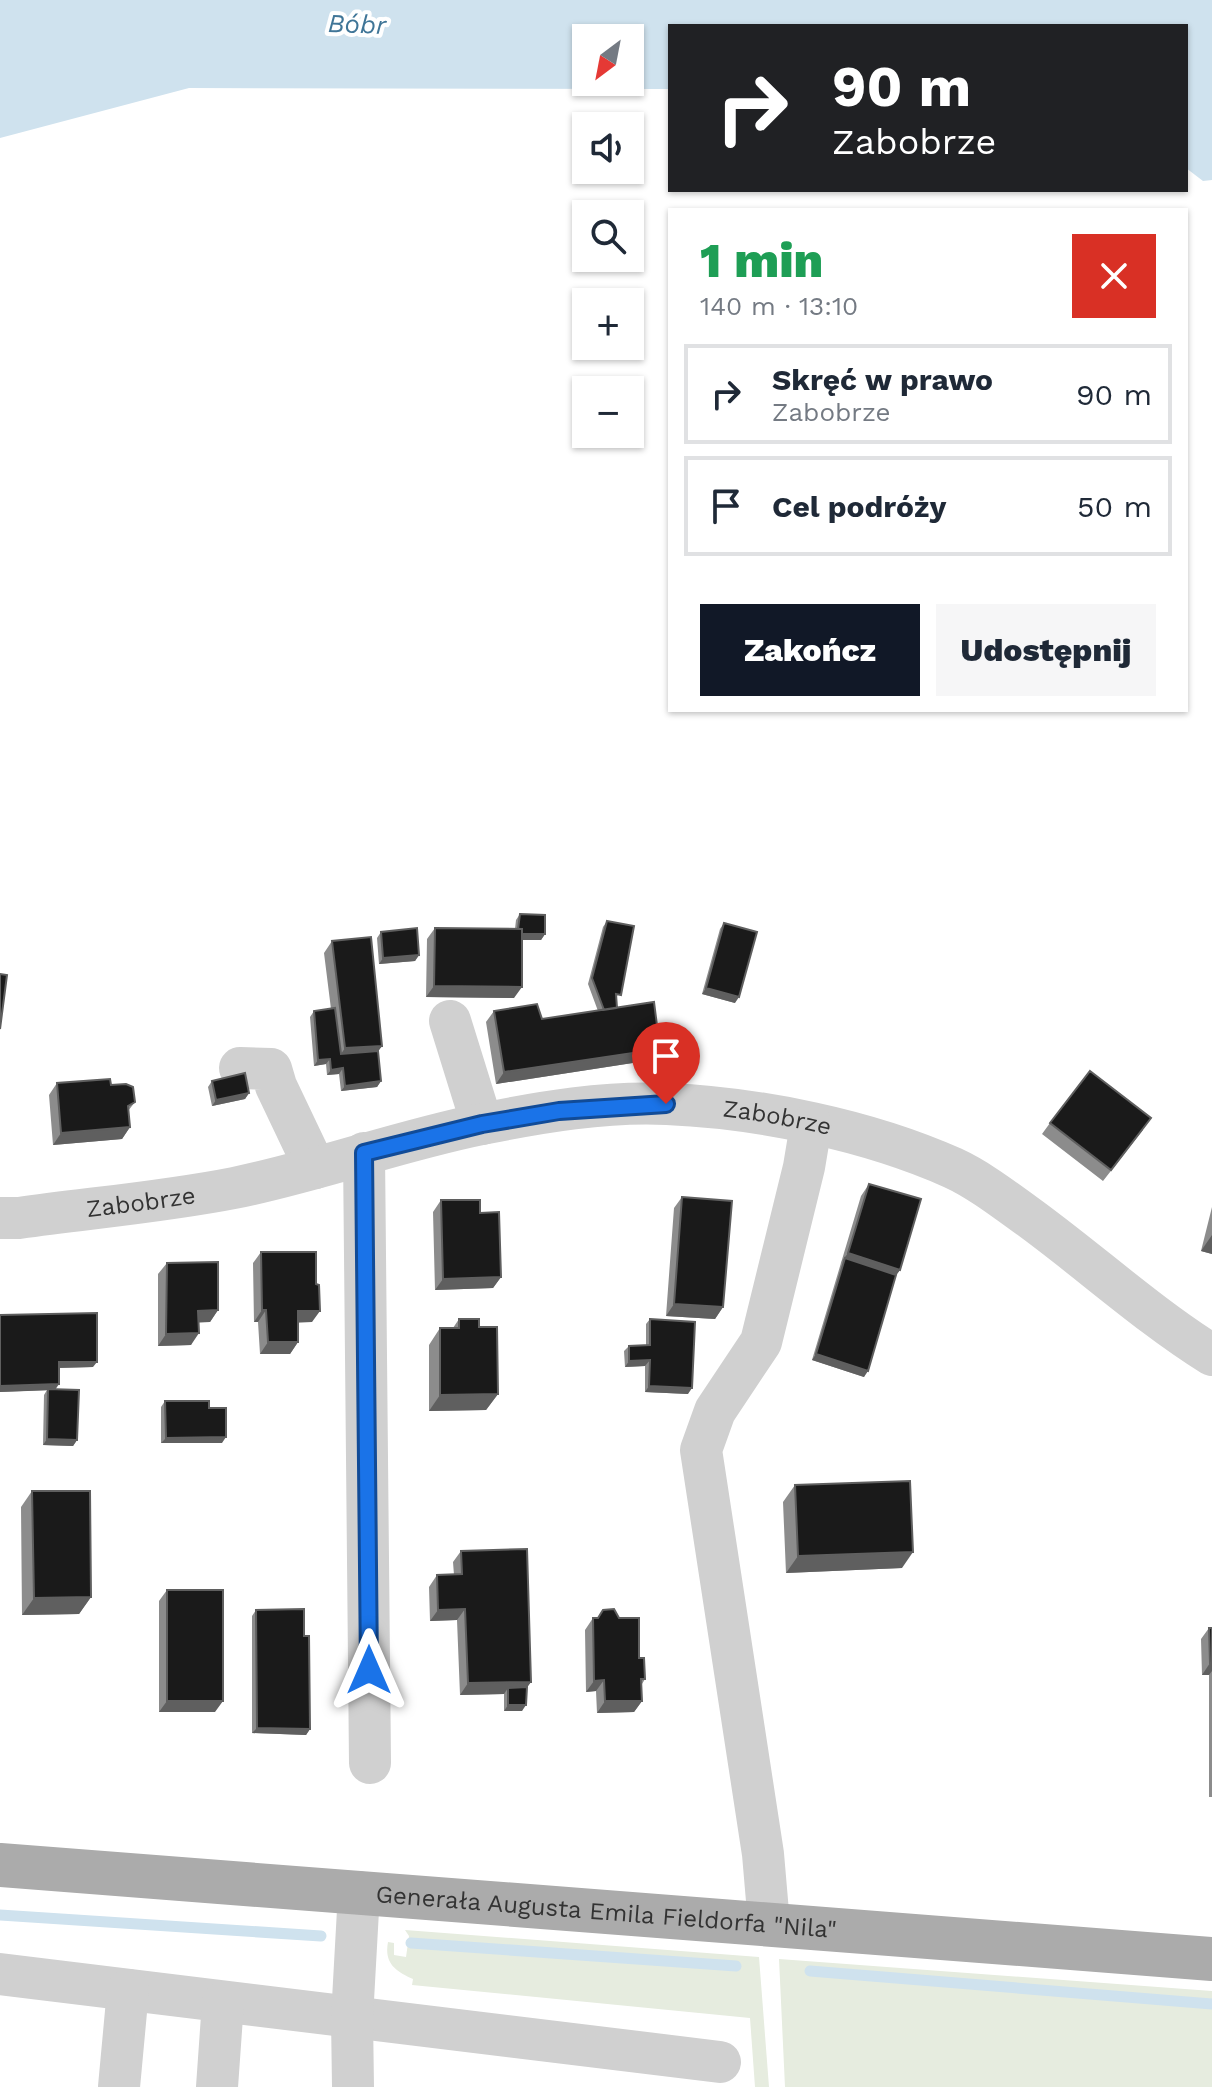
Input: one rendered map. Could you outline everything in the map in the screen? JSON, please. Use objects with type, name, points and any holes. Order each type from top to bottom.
[{"type":"main road","name":"Generała Augusta Emila Fieldorfa \"Nila\"","points":[[0,1865],[1212,1959]]},
{"type":"street","points":[[450,1021],[482,1124]]},
{"type":"street","points":[[240,1068],[271,1069],[315,1168]]},
{"type":"street","name":"Zabobrze","points":[[0,1218],[19,1218],[233,1188],[482,1124],[559,1111],[666,1104],[769,1115],[904,1149],[956,1169],[1047,1230],[1129,1297],[1212,1355]]},
{"type":"street","points":[[769,1924],[763,1854],[701,1450],[715,1411],[761,1342],[804,1167],[811,1125]]},
{"type":"street","points":[[364,1153],[370,1763]]},
{"type":"street","points":[[353,2087],[352,2018],[359,1892]]},
{"type":"street","points":[[0,1974],[720,2062]]},
{"type":"street","points":[[119,2087],[128,1990]]},
{"type":"street","points":[[217,2087],[223,2002]]},
{"type":"shaded area","points":[[405,1930],[759,1957],[769,2087],[755,2087],[750,2018],[412,1985],[413,1979],[389,1961],[387,1949],[388,1942],[394,1943],[394,1955],[406,1957],[409,1936]]},
{"type":"shaded area","points":[[779,1959],[1212,1991],[1212,2087],[785,2087]]},
{"type":"water","name":"Bóbr","points":[[0,0],[1212,0],[1212,180],[1203,181],[1188,170],[1188,24],[668,24],[668,89],[644,89],[644,24],[572,24],[572,89],[189,88],[0,138]]},
{"type":"building","points":[[520,914],[545,915],[545,934],[522,934],[522,929],[518,929]]},
{"type":"building","points":[[607,921],[634,926],[621,995],[616,994],[617,1008],[604,1010],[592,978]]},
{"type":"building","points":[[724,923],[757,932],[739,997],[706,988]]},
{"type":"building","points":[[417,928],[419,955],[383,958],[381,932]]},
{"type":"building","points":[[435,928],[522,929],[522,987],[434,986]]},
{"type":"building","points":[[371,937],[382,1046],[345,1048],[332,941]]},
{"type":"building","points":[[0,974],[7,975],[0,1029]]},
{"type":"building","points":[[654,1002],[660,1049],[504,1072],[494,1011],[537,1004],[542,1019]]},
{"type":"building","points":[[335,1008],[341,1054],[378,1051],[381,1081],[345,1086],[343,1068],[331,1070],[330,1059],[318,1060],[314,1011]]},
{"type":"building","points":[[676,1054],[691,1054],[691,1070],[676,1070]]},
{"type":"building","points":[[1090,1071],[1151,1118],[1111,1170],[1050,1123]]},
{"type":"building","points":[[245,1073],[249,1093],[216,1100],[212,1081]]},
{"type":"building","points":[[110,1079],[111,1085],[133,1087],[135,1102],[128,1106],[130,1127],[61,1133],[57,1083]]},
{"type":"building","points":[[869,1184],[921,1199],[900,1270],[848,1253]]},
{"type":"building","points":[[682,1197],[732,1201],[723,1307],[674,1304]]},
{"type":"building","points":[[441,1200],[480,1200],[480,1213],[499,1212],[501,1277],[443,1279]]},
{"type":"building","points":[[261,1252],[316,1252],[320,1311],[298,1311],[298,1342],[268,1342],[266,1310],[262,1310]]},
{"type":"building","points":[[845,1258],[896,1275],[868,1371],[816,1354]]},
{"type":"building","points":[[218,1262],[218,1310],[198,1311],[199,1333],[166,1334],[167,1263]]},
{"type":"building","points":[[97,1313],[97,1362],[59,1362],[59,1384],[0,1386],[0,1315]]},
{"type":"building","points":[[459,1319],[479,1319],[479,1327],[497,1327],[498,1394],[440,1395],[440,1328],[459,1328]]},
{"type":"building","points":[[650,1319],[695,1322],[692,1388],[649,1386],[650,1360],[629,1361],[629,1346],[650,1345]]},
{"type":"building","points":[[48,1389],[79,1390],[77,1440],[47,1439]]},
{"type":"building","points":[[165,1401],[209,1401],[209,1408],[226,1408],[226,1437],[166,1438]]},
{"type":"building","points":[[910,1481],[913,1552],[798,1556],[795,1485]]},
{"type":"building","points":[[32,1491],[90,1491],[91,1597],[34,1598]]},
{"type":"building","points":[[527,1549],[531,1682],[468,1683],[465,1609],[438,1610],[437,1575],[462,1574],[461,1551]]},
{"type":"building","points":[[167,1590],[223,1590],[223,1701],[167,1701]]},
{"type":"building","points":[[304,1609],[304,1636],[309,1636],[310,1729],[257,1728],[256,1610]]},
{"type":"building","points":[[614,1609],[619,1618],[639,1618],[639,1658],[644,1658],[645,1679],[641,1679],[642,1701],[605,1701],[604,1680],[594,1681],[593,1618],[598,1618],[603,1610]]},
{"type":"building","points":[[1209,1628],[1212,1628],[1212,1663],[1210,1663]]},
{"type":"building","points":[[527,1687],[526,1705],[508,1705],[508,1688]]},
{"type":"waterway","points":[[0,1915],[321,1936]]},
{"type":"waterway","points":[[411,1943],[736,1966]]},
{"type":"waterway","points":[[810,1971],[1212,2004]]},
{"type":"route","points":[[369,1670],[364,1153],[482,1124],[559,1111],[666,1104]]}]
